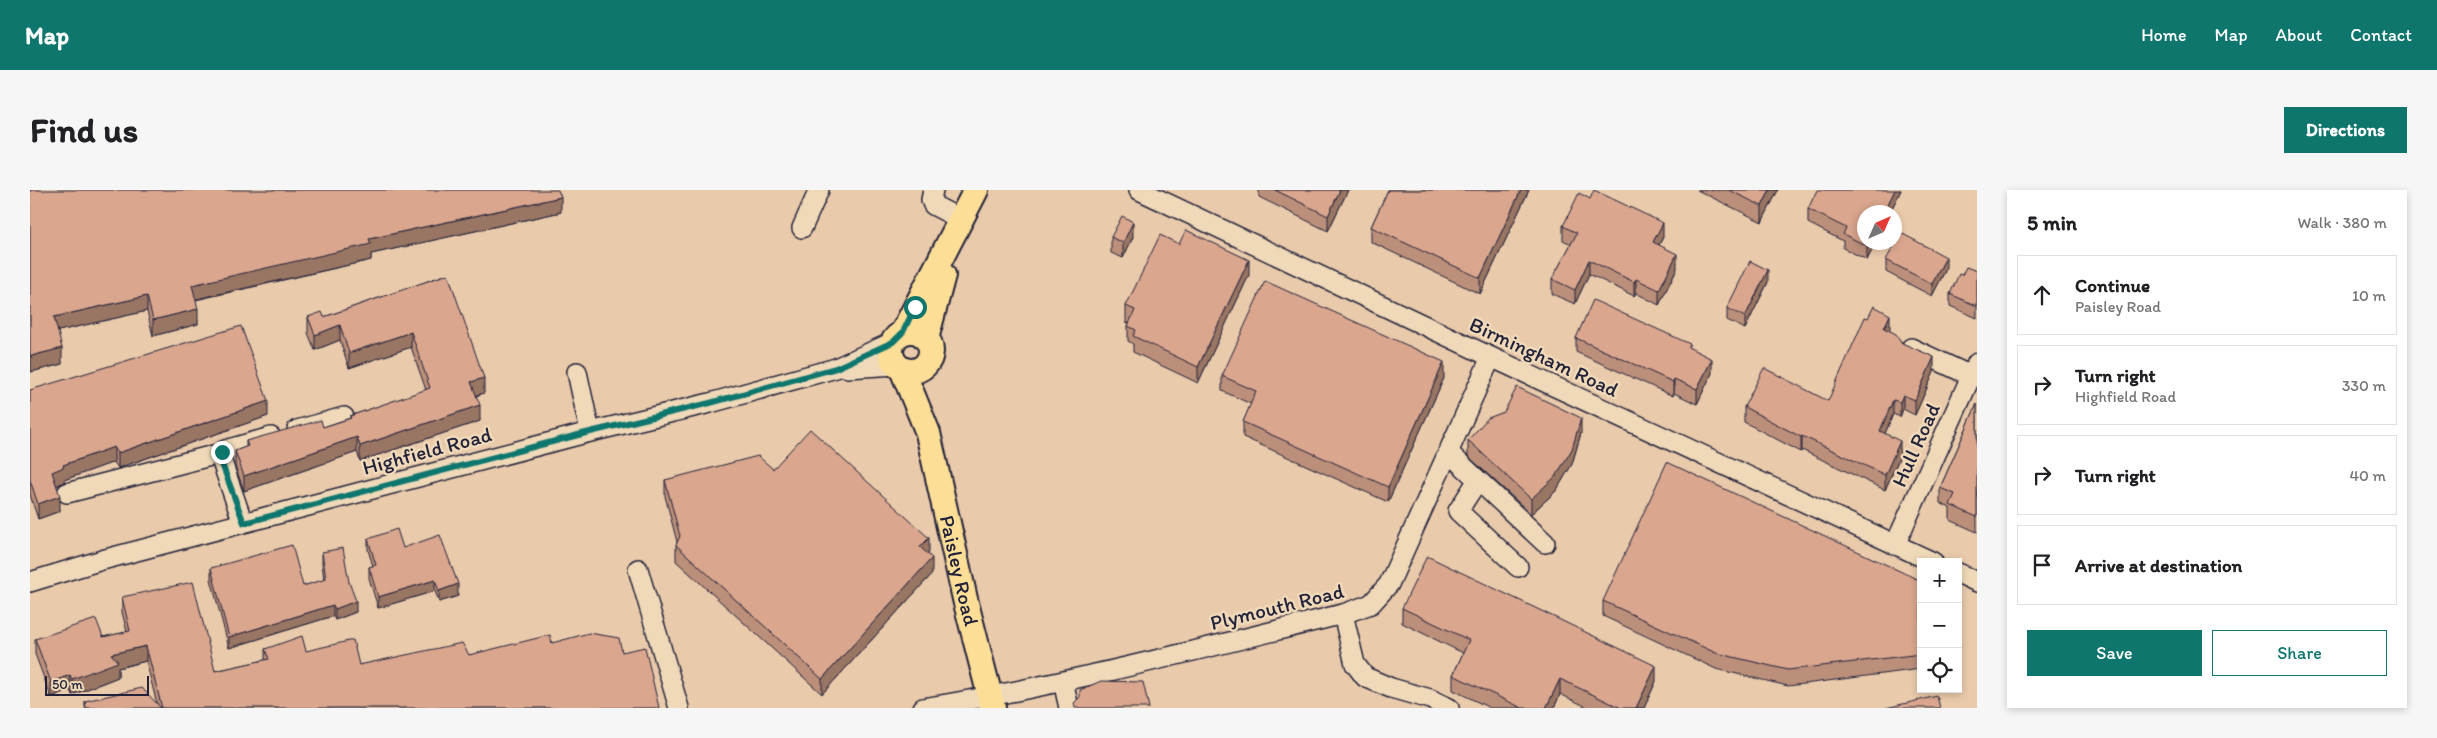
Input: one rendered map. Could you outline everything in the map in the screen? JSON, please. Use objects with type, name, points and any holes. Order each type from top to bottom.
[{"type":"main road","points":[[898,352],[976,190]]},
{"type":"main road","points":[[898,352],[916,332],[926,338],[952,241]]},
{"type":"main road","name":"Paisley Road","points":[[926,338],[930,348],[927,362],[928,433]]},
{"type":"main road","points":[[898,352],[918,369],[927,362]]},
{"type":"main road","name":"Paisley Road","points":[[898,352],[928,433],[965,599],[992,703]]},
{"type":"street","points":[[802,228],[819,190]]},
{"type":"street","points":[[933,190],[931,200],[933,205],[962,220]]},
{"type":"street","name":"Birmingham Road","points":[[1139,190],[1491,357],[1924,558]]},
{"type":"street","points":[[1907,347],[1974,370]]},
{"type":"street","name":"Highfield Road","points":[[30,582],[244,523],[590,432],[710,403],[898,352]]},
{"type":"street","name":"Plymouth Road","points":[[923,708],[992,703],[1063,681],[1343,614],[1370,604],[1389,584],[1491,357]]},
{"type":"street","name":"Hull Road","points":[[1895,545],[1974,370]]},
{"type":"street","points":[[577,372],[590,432]]},
{"type":"street","points":[[219,456],[225,450],[344,417]]},
{"type":"street","points":[[1448,452],[1545,543]]},
{"type":"street","points":[[67,493],[210,455],[219,456]]},
{"type":"street","points":[[219,456],[244,523]]},
{"type":"street","points":[[1478,480],[1458,511],[1518,567]]},
{"type":"street","points":[[638,569],[679,708]]},
{"type":"street","points":[[1962,575],[1977,582]]},
{"type":"street","points":[[1343,614],[1356,664],[1365,676],[1391,688],[1430,699],[1449,708]]},
{"type":"street","points":[[1063,681],[1069,708]]},
{"type":"building","points":[[30,190],[558,190],[561,197],[369,239],[371,244],[192,285],[198,309],[153,320],[147,296],[54,317],[62,348],[31,356]]},
{"type":"building","points":[[1275,190],[1340,190],[1328,216]]},
{"type":"building","points":[[1388,190],[1521,190],[1480,278],[1371,227]]},
{"type":"building","points":[[1594,190],[1663,223],[1653,242],[1677,254],[1659,290],[1636,279],[1634,282],[1589,260],[1575,290],[1552,279],[1577,233],[1563,226],[1579,193],[1590,199]]},
{"type":"building","points":[[1729,190],[1770,190],[1762,206]]},
{"type":"building","points":[[1817,190],[1895,190],[1888,205],[1857,205],[1857,241],[1843,234],[1846,228],[1808,209]]},
{"type":"building","points":[[1122,216],[1133,222],[1123,243],[1111,237]]},
{"type":"building","points":[[1186,230],[1249,260],[1198,367],[1133,336],[1136,330],[1128,326],[1135,310],[1126,306],[1160,235],[1179,244]]},
{"type":"building","points":[[1902,234],[1946,257],[1932,284],[1886,260],[1892,250],[1902,250]]},
{"type":"building","points":[[1750,261],[1768,270],[1745,317],[1727,308]]},
{"type":"building","points":[[1966,267],[1977,271],[1977,306],[1950,294],[1959,274],[1962,275]]},
{"type":"building","points":[[448,274],[484,378],[471,382],[480,405],[360,446],[357,437],[244,476],[235,451],[248,446],[246,441],[321,420],[323,427],[430,388],[411,332],[349,353],[340,325],[315,335],[308,317],[322,312],[324,317]]},
{"type":"building","points":[[1265,281],[1444,362],[1388,487],[1243,422],[1256,391],[1222,376]]},
{"type":"building","points":[[1593,300],[1690,344],[1688,347],[1712,359],[1697,389],[1674,379],[1673,382],[1576,338]]},
{"type":"building","points":[[1874,306],[1890,315],[1884,328],[1896,334],[1902,343],[1934,357],[1915,400],[1903,395],[1900,402],[1893,400],[1880,431],[1900,441],[1885,475],[1801,437],[1744,407],[1764,368],[1828,401],[1865,317],[1868,318]]},
{"type":"building","points":[[241,326],[268,401],[118,453],[114,447],[63,465],[64,467],[52,472],[60,496],[38,504],[30,480],[30,390]]},
{"type":"building","points":[[1517,387],[1581,418],[1572,449],[1556,476],[1531,499],[1468,440],[1488,418],[1504,412]]},
{"type":"building","points":[[1977,404],[1977,517],[1950,505],[1955,494],[1940,488]]},
{"type":"building","points":[[810,429],[929,538],[920,547],[932,558],[822,679],[676,545],[680,536],[665,480],[758,456],[773,469]]},
{"type":"building","points":[[1667,462],[1917,579],[1917,654],[1788,670],[1716,653],[1603,601]]},
{"type":"building","points":[[397,529],[403,548],[440,535],[458,584],[439,591],[435,580],[378,597],[369,567],[376,565],[368,539]]},
{"type":"building","points":[[292,545],[303,586],[326,579],[322,552],[343,548],[349,582],[356,601],[335,609],[333,605],[229,637],[211,568]]},
{"type":"building","points":[[1427,556],[1656,666],[1636,708],[1621,708],[1560,679],[1546,708],[1522,708],[1453,675],[1469,640],[1402,608]]},
{"type":"building","points":[[193,582],[215,671],[269,659],[265,649],[302,636],[306,651],[353,640],[359,665],[462,643],[469,655],[550,635],[552,643],[589,633],[619,638],[622,652],[645,647],[659,708],[162,708],[146,646],[111,654],[118,662],[72,679],[70,675],[51,682],[35,639],[96,619],[103,637],[130,631],[122,597]]},
{"type":"building","points":[[1101,681],[1143,682],[1149,708],[1075,708],[1074,703],[1080,697],[1080,690]]},
{"type":"building","points":[[142,688],[161,708],[86,708],[85,701]]},
{"type":"building","points":[[1937,696],[1940,708],[1886,708]]},
{"type":"route","points":[[222,452],[219,456],[222,459],[244,523],[582,434],[710,403],[836,368],[893,342],[903,332],[915,307]]}]
